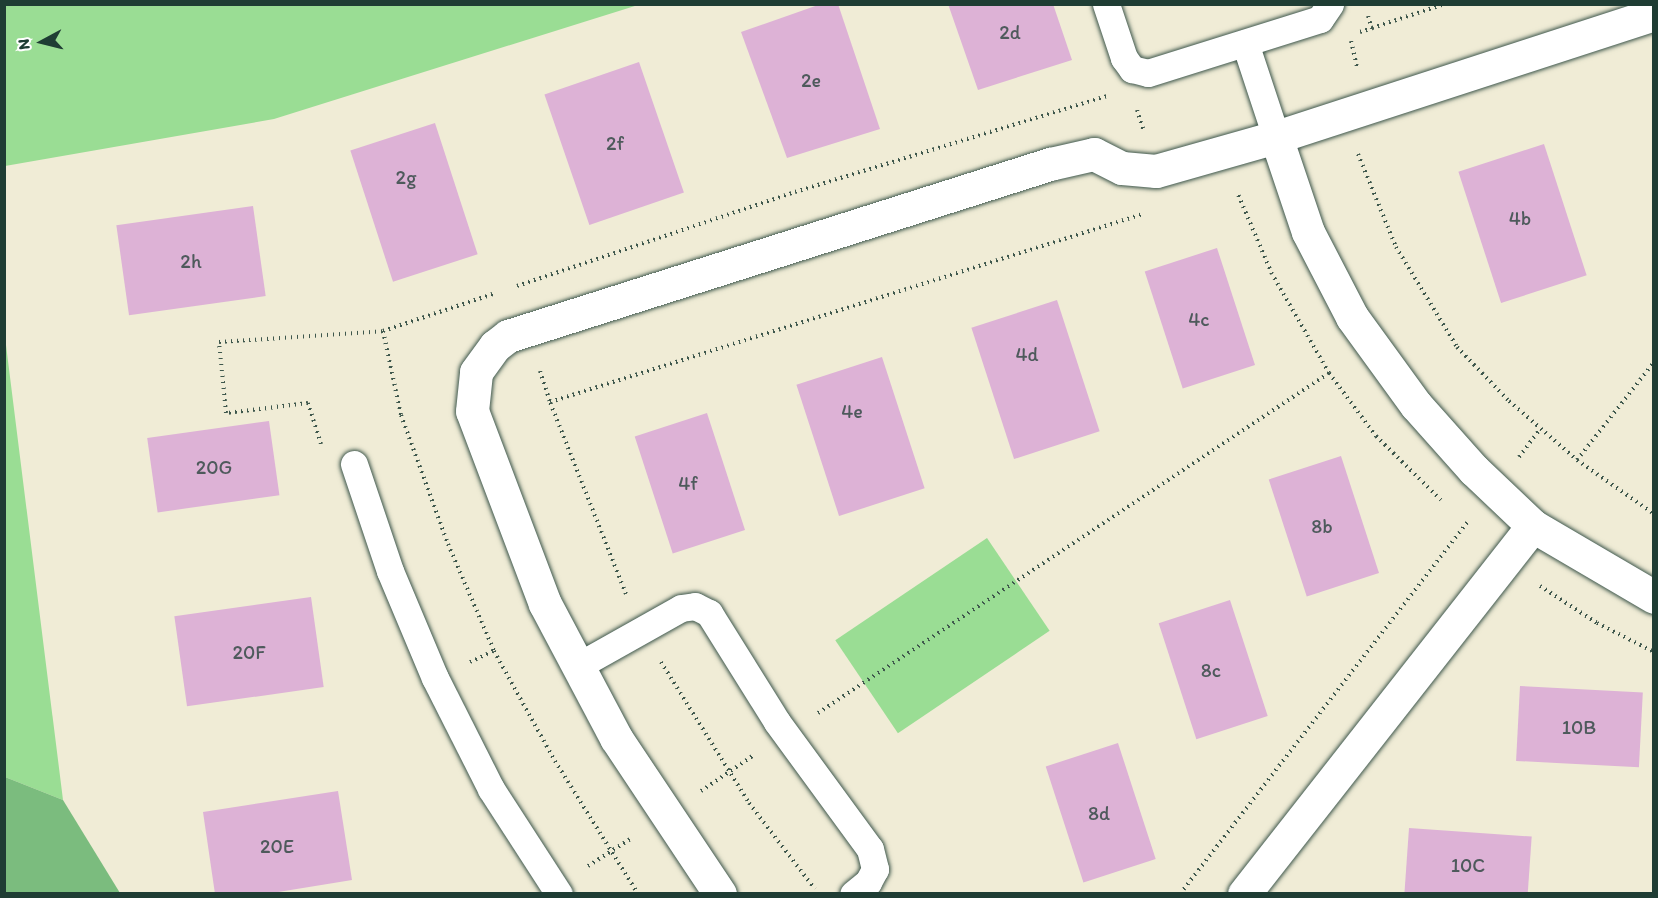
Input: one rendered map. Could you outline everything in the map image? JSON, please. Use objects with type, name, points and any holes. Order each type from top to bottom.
[{"type":"street","points":[[720,894],[665,816],[576,667],[545,604],[472,411],[476,372],[495,346],[508,336],[1050,164],[1094,154],[1122,168],[1156,171],[1276,137],[1653,14]]},
{"type":"street","points":[[1276,137],[1308,232],[1352,317],[1416,405],[1494,489],[1533,526],[1653,597]]},
{"type":"street","points":[[1244,894],[1533,526]]},
{"type":"lane","points":[[1106,4],[1124,58],[1132,69],[1148,73],[1320,19],[1329,4]]},
{"type":"lane","points":[[1245,43],[1276,137]]},
{"type":"lane","points":[[354,464],[390,571],[435,678],[491,789],[557,891]]},
{"type":"lane","points":[[576,667],[681,608],[695,606],[709,613],[786,734],[870,849],[875,869],[868,882],[853,894]]},
{"type":"path","points":[[1367,12],[1372,28],[1445,4]]},
{"type":"path","points":[[1347,156],[1368,150]]},
{"type":"path","points":[[1357,153],[1396,247],[1457,347],[1577,460],[1653,514]]},
{"type":"path","points":[[1226,190],[1287,174]]},
{"type":"path","points":[[557,891],[729,772],[1329,373],[1272,274],[1236,189]]},
{"type":"path","points":[[819,894],[729,772],[643,629],[612,564],[550,402],[1149,212]]},
{"type":"path","points":[[1577,460],[1653,362]]},
{"type":"path","points":[[1180,894],[1541,428]]},
{"type":"path","points":[[1539,585],[1598,623],[1653,652]]},
{"type":"green space","points":[[5,4],[638,5],[274,119],[5,166]]},
{"type":"green space","points":[[5,337],[63,800],[5,777]]},
{"type":"green space","points":[[987,538],[1050,631],[898,733],[835,640]]},
{"type":"green space","points":[[5,777],[63,800],[120,893],[5,893]]},
{"type":"building","points":[[821,4],[838,4],[880,129],[787,158],[741,32]]},
{"type":"building","points":[[948,4],[1053,4],[1072,60],[978,90]]},
{"type":"building","points":[[639,62],[684,192],[589,225],[544,95]]},
{"type":"building","points":[[435,123],[478,254],[393,282],[350,151]]},
{"type":"building","points":[[1544,144],[1587,275],[1501,303],[1458,172]]},
{"type":"building","points":[[253,206],[266,296],[129,315],[116,225]]},
{"type":"building","points":[[1217,248],[1255,365],[1183,388],[1145,271]]},
{"type":"building","points":[[1057,300],[1100,431],[1014,459],[971,328]]},
{"type":"building","points":[[882,357],[925,488],[839,516],[796,385]]},
{"type":"building","points":[[707,413],[745,530],[673,553],[635,436]]},
{"type":"building","points":[[269,421],[279,495],[158,512],[147,438]]},
{"type":"building","points":[[1341,456],[1379,573],[1307,596],[1269,479]]},
{"type":"building","points":[[311,597],[324,687],[187,706],[174,616]]},
{"type":"building","points":[[1230,600],[1268,716],[1196,739],[1159,623]]},
{"type":"building","points":[[1520,686],[1643,692],[1639,767],[1516,761]]},
{"type":"building","points":[[1118,743],[1156,859],[1083,883],[1046,766]]},
{"type":"building","points":[[338,791],[352,880],[266,894],[215,894],[203,812]]},
{"type":"building","points":[[1409,828],[1532,837],[1528,894],[1404,894]]}]
